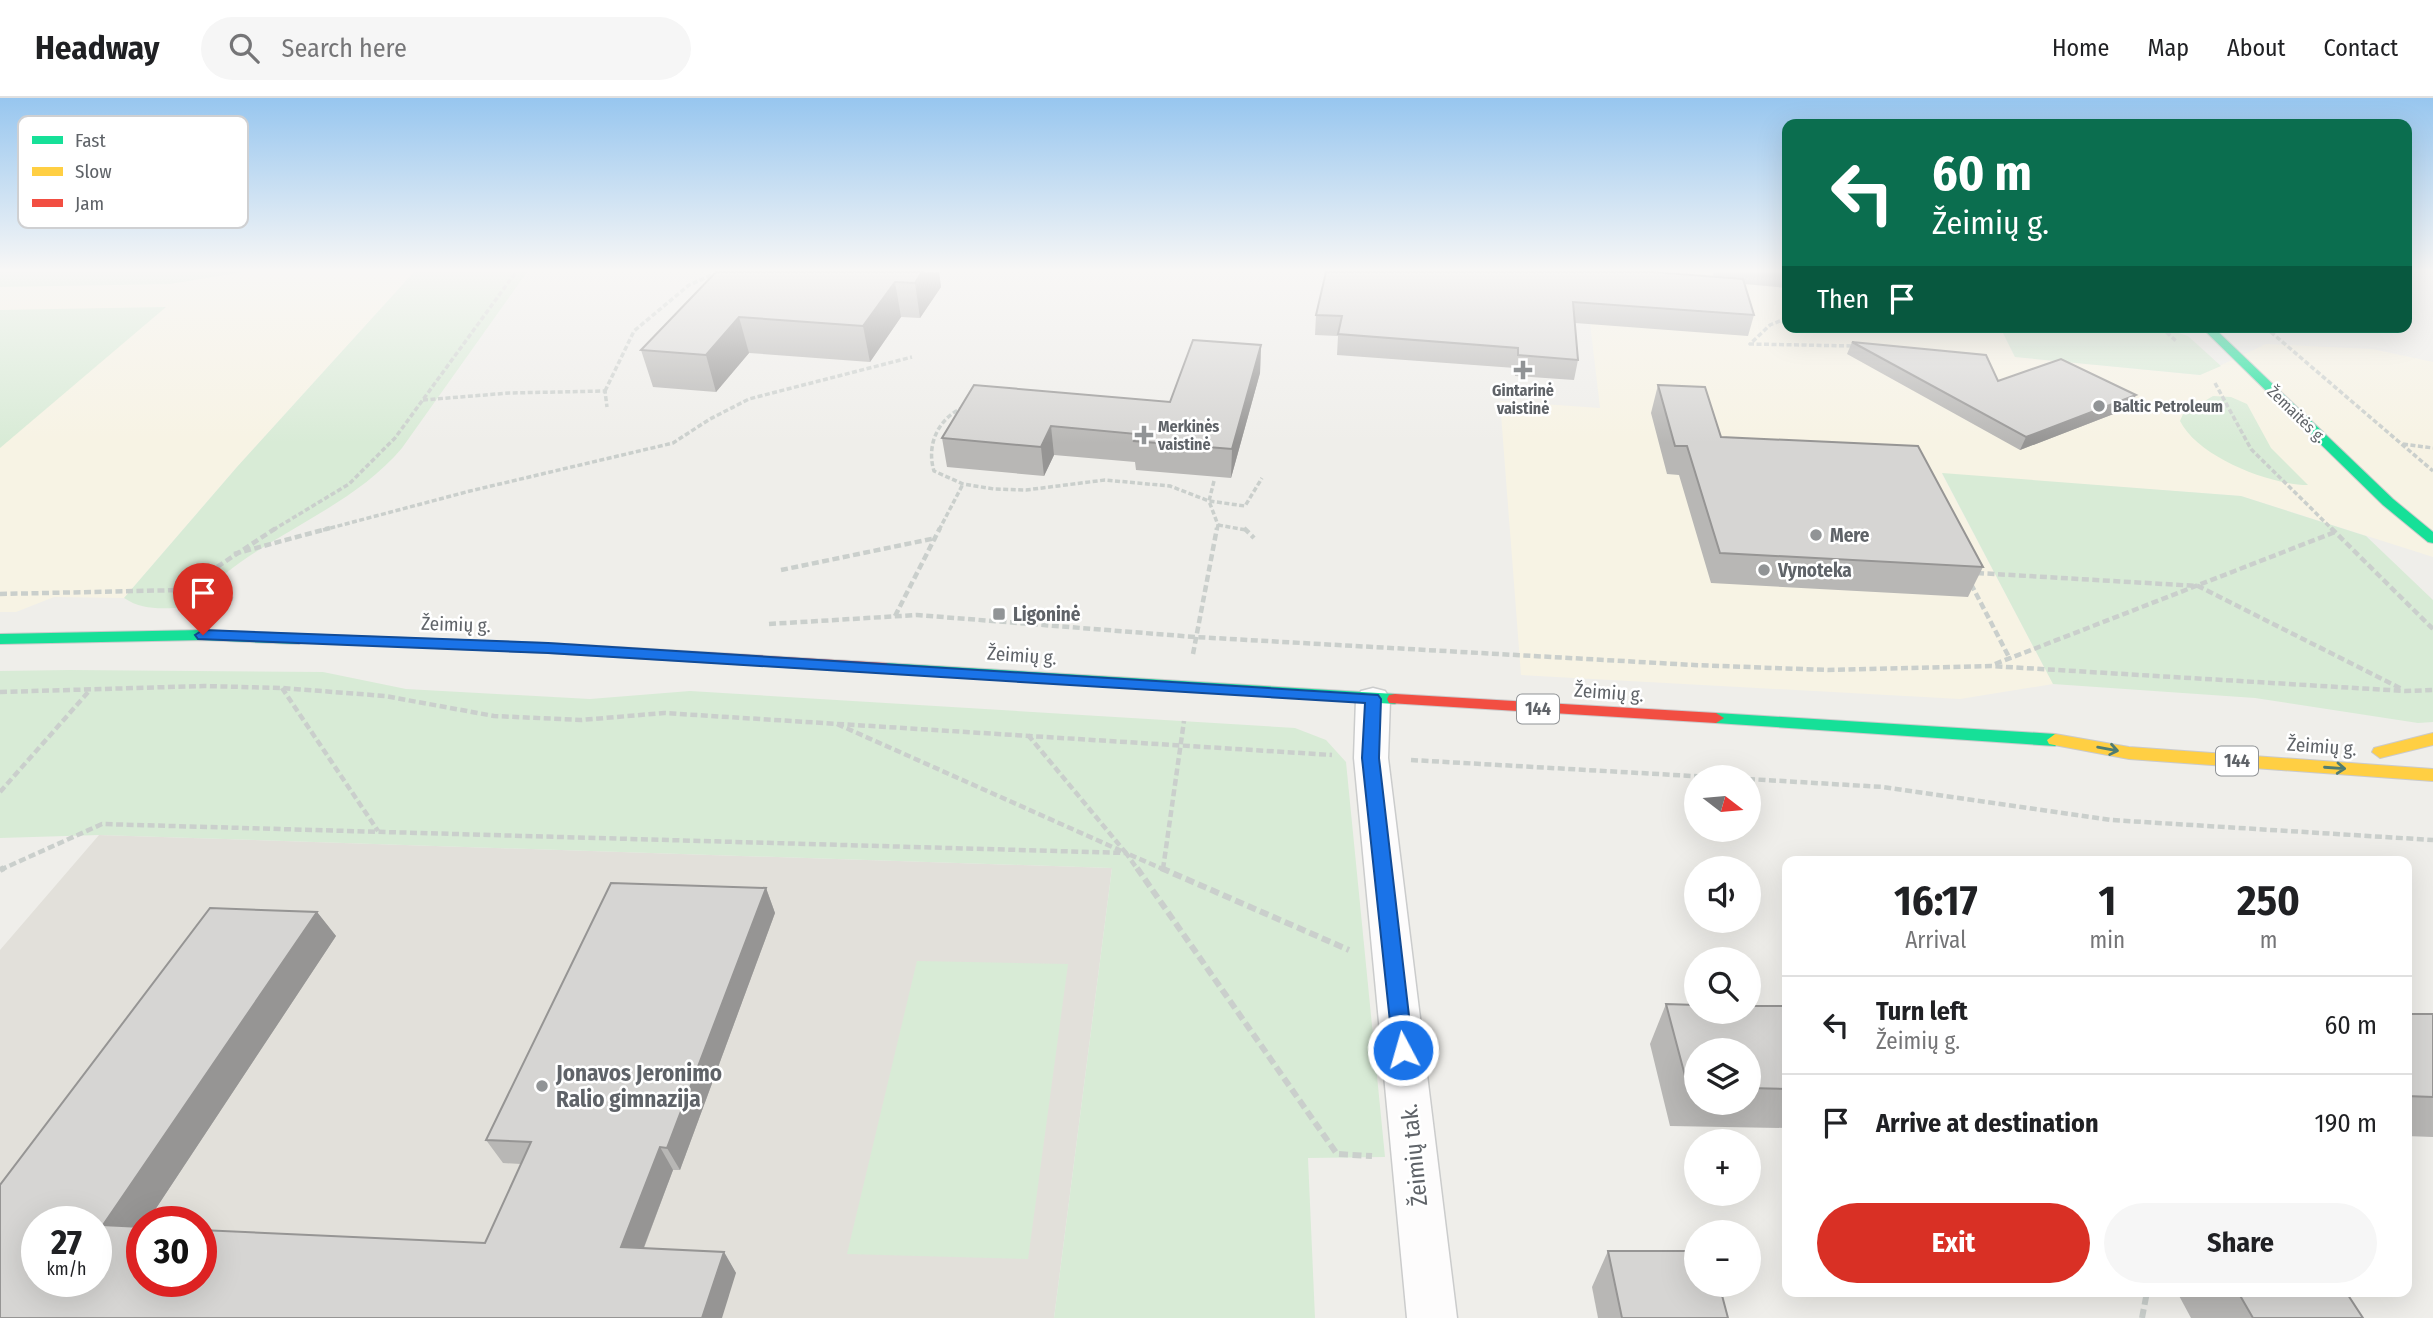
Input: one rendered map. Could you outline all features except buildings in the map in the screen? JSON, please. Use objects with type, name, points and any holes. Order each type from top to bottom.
[{"type":"main road","name":"Žemaitės g.","points":[[2212,333],[2388,502],[2433,539]]},
{"type":"main road","name":"Žemaitės g.","points":[[2388,502],[2418,543],[2433,558]]},
{"type":"main road","name":"Žeimių g.","points":[[0,639],[203,635],[548,648],[2041,738],[2129,752],[2433,775]]},
{"type":"main road","name":"Žeimių g.","points":[[2041,738],[2105,733]]},
{"type":"main road","name":"Žeimių g.","points":[[2433,739],[2373,751],[2433,755]]},
{"type":"street","name":"Žeimių tak.","points":[[1373,699],[1371,758],[1432,1318]]},
{"type":"path","points":[[182,590],[234,554],[349,484],[395,438],[475,329]]},
{"type":"path","points":[[607,407],[605,391],[637,329]]},
{"type":"path","points":[[1766,329],[1750,344],[1838,348],[1858,346]]},
{"type":"path","points":[[2167,333],[2181,346]]},
{"type":"path","points":[[2272,333],[2433,471]]},
{"type":"path","points":[[234,554],[470,491],[673,443],[710,419],[749,399],[912,357]]},
{"type":"path","points":[[2212,378],[2250,449],[2433,629]]},
{"type":"path","points":[[423,400],[509,393],[605,391]]},
{"type":"path","points":[[975,403],[954,410],[940,428],[929,451],[934,471],[963,484],[1026,490],[1105,480],[1132,482],[1170,486],[1209,501],[1245,506],[1262,478]]},
{"type":"path","points":[[2402,444],[2433,448]]},
{"type":"path","points":[[1163,869],[1195,637],[1218,525],[1209,501],[1214,481]]},
{"type":"path","points":[[895,617],[963,484]]},
{"type":"path","points":[[1218,525],[1244,528],[1254,538]]},
{"type":"path","points":[[1991,666],[2335,532]]},
{"type":"path","points":[[781,570],[936,538]]},
{"type":"path","points":[[2010,659],[1965,572],[2198,586],[2405,691]]},
{"type":"path","points":[[0,594],[182,590],[238,600]]},
{"type":"path","points":[[761,624],[917,615],[1195,637],[1788,669],[1991,666],[2432,692]]},
{"type":"path","points":[[0,692],[205,686],[282,688],[385,696],[494,716],[581,720],[664,713],[1684,776]]},
{"type":"path","points":[[282,688],[378,831]]},
{"type":"path","points":[[0,792],[91,690]]},
{"type":"path","points":[[834,723],[1394,969]]},
{"type":"path","points":[[1027,734],[1126,853],[1337,1154],[1415,1158]]},
{"type":"path","points":[[1761,780],[1883,787],[2111,820],[2433,840]]},
{"type":"path","points":[[0,870],[102,824],[1126,853]]},
{"type":"path","points":[[2142,1318],[2146,1297]]},
{"type":"shaded area","points":[[0,329],[362,329],[237,467],[124,598],[54,597],[16,612],[0,612]]},
{"type":"shaded area","points":[[1591,329],[1782,329],[1782,333],[2003,333],[2015,357],[2200,375],[2266,344],[2372,349],[2433,362],[2433,557],[2241,496],[1942,474],[2053,684],[1960,699],[1521,675],[1500,401],[1600,408]]},
{"type":"shaded area","name":"Jonavos Jeronimo Ralio gimnazija","points":[[99,835],[1112,868],[1054,1318],[0,1318],[0,950]]},
{"type":"green space","points":[[0,329],[140,329],[0,448]]},
{"type":"green space","points":[[362,329],[487,329],[402,448],[363,485],[248,557],[217,581],[191,607],[148,607],[124,598],[237,467]]},
{"type":"green space","points":[[2003,333],[2178,333],[2188,336],[2221,366],[2200,375],[2015,357]]},
{"type":"green space","points":[[2213,396],[2231,397],[2247,404],[2271,448],[2308,485],[2274,480],[2236,466],[2218,457],[2189,434],[2180,421],[2183,414]]},
{"type":"green space","points":[[1942,473],[2241,496],[2366,536],[2433,600],[2433,722],[2418,723],[2255,698],[2053,684]]},
{"type":"green space","points":[[0,671],[323,672],[406,689],[590,699],[690,691],[1295,728],[1326,740],[1346,762],[1385,1157],[1308,1158],[1315,1318],[1054,1318],[1112,868],[99,835],[0,838]]},
{"type":"green space","points":[[917,961],[1068,964],[1028,1259],[847,1254]]},
{"type":"traffic: fast","points":[[2212,333],[2388,502],[2433,539]]},
{"type":"traffic: fast","points":[[0,639],[203,635],[299,639]]},
{"type":"traffic: fast","points":[[886,668],[1395,699]]},
{"type":"traffic: fast","points":[[1716,718],[2055,740]]},
{"type":"traffic: slow","points":[[2380,752],[2433,739]]},
{"type":"traffic: slow","points":[[2055,740],[2129,753],[2433,775]]},
{"type":"traffic: jam","points":[[299,639],[548,648],[886,668]]},
{"type":"traffic: jam","points":[[1395,699],[1716,718]]},
{"type":"place","name":"Gintarinė vaistinė","points":[[1523,370]]},
{"type":"place","name":"Baltic Petroleum","points":[[2099,406]]},
{"type":"place","name":"Merkinės vaistinė","points":[[1144,435]]},
{"type":"place","name":"Mere","points":[[1816,535]]},
{"type":"place","name":"Vynoteka","points":[[1764,570]]},
{"type":"place","name":"Ligoninė","points":[[999,614]]},
{"type":"place","name":"Jonavos Jeronimo Ralio gimnazija","points":[[542,1086]]},
{"type":"route","points":[[203,635],[548,648],[1373,699],[1371,758],[1403,1050]]}]
